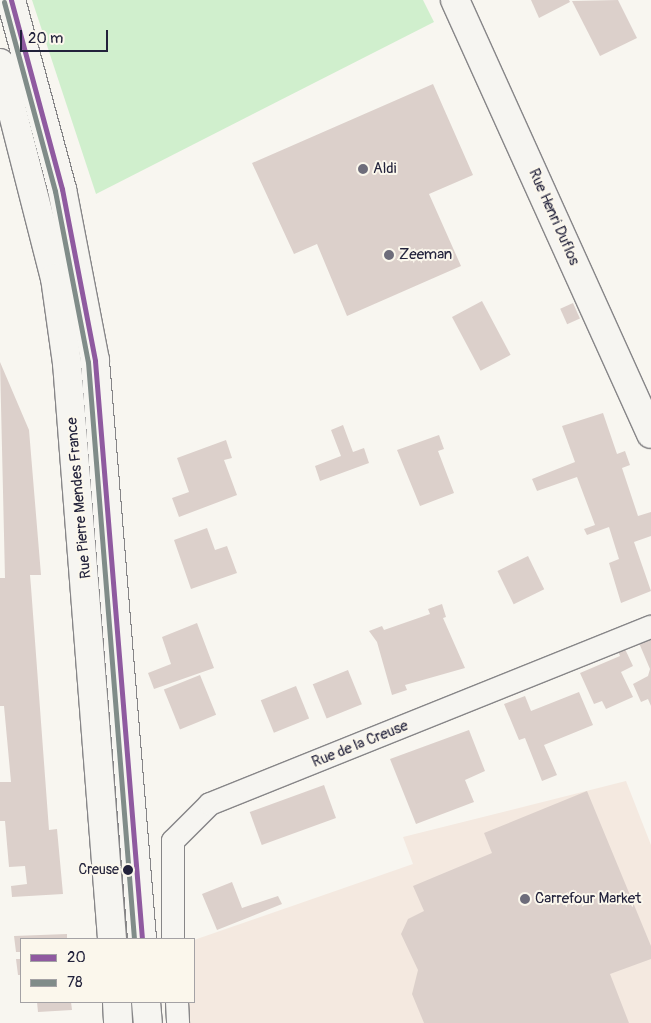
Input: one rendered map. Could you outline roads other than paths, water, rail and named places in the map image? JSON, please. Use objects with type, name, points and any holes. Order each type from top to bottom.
[{"type":"main road","name":"Rue Pierre Mendes France","points":[[11,0],[62,189],[95,361],[142,938]]},
{"type":"main road","name":"Rue Henri Duflos","points":[[455,0],[651,434]]},
{"type":"main road","name":"Rue Pierre Mendes France","points":[[0,63],[53,270],[67,364],[112,938]]},
{"type":"main road","points":[[117,1003],[118,1023]]},
{"type":"main road","points":[[146,1003],[148,1023]]},
{"type":"street","name":"Rue de la Creuse","points":[[173,938],[173,841],[210,804],[651,627]]},
{"type":"street","points":[[177,1003],[178,1023]]},
{"type":"place","name":"Aldi","points":[[363,169]]},
{"type":"place","name":"Zeeman","points":[[389,255]]},
{"type":"place","name":"Creuse","points":[[128,870]]},
{"type":"place","name":"Carrefour Market","points":[[525,899]]}]
